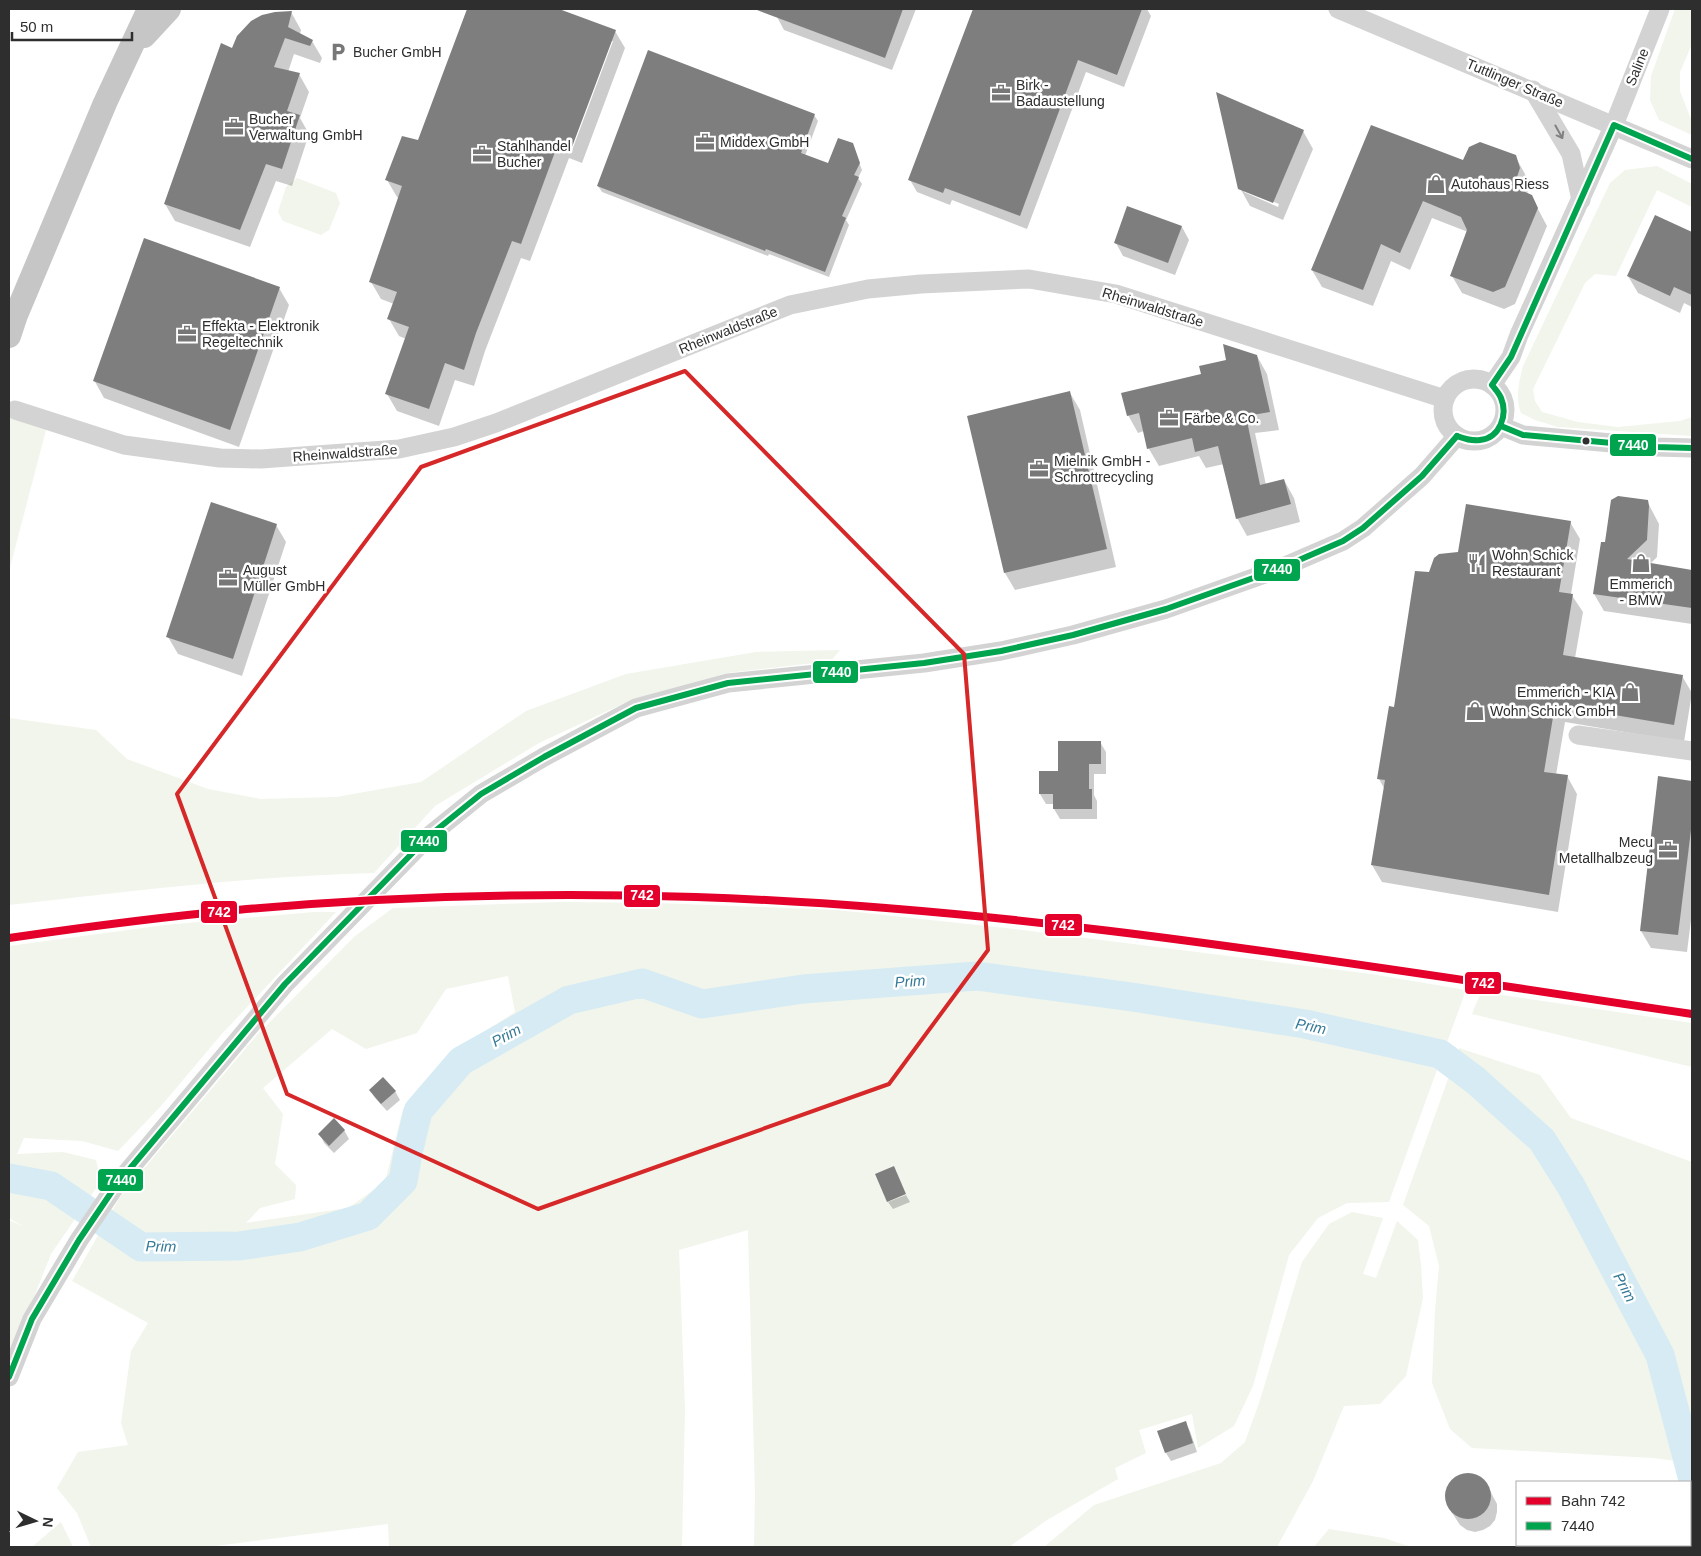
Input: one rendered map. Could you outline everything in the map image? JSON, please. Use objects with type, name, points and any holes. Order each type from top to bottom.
[{"type":"main road","points":[[9,336],[77,169],[149,9]]},
{"type":"main road","points":[[128,54],[169,9]]},
{"type":"street","name":"Tuttlinger Straße","points":[[1338,9],[1692,159]]},
{"type":"street","name":"Saline","points":[[1492,385],[1511,357],[1519,335],[1614,125],[1660,9]]},
{"type":"street","points":[[1533,90],[1571,154],[1581,200]]},
{"type":"street","name":"Rheinwaldstraße","points":[[15,410],[124,445],[220,458],[261,459],[399,449],[454,437],[496,423],[790,305],[868,289],[921,284],[1029,279],[1116,294],[1445,399]]},
{"type":"street","points":[[1480,380],[1492,385],[1504,401],[1505,413],[1501,426],[1492,435],[1480,440],[1468,440],[1457,436],[1444,419],[1445,399],[1450,390],[1464,381],[1480,380]]},
{"type":"street","points":[[1501,426],[1523,435],[1656,447],[1692,448]]},
{"type":"street","points":[[9,1377],[32,1319],[79,1240],[118,1184],[285,984],[429,836],[481,794],[544,757],[636,708],[728,683],[924,662],[1001,651],[1073,635],[1166,609],[1276,570],[1343,541],[1363,528],[1422,476],[1457,436]]},
{"type":"street","points":[[1578,735],[1692,751]]},
{"type":"highlighted area","points":[[685,371],[964,654],[988,950],[889,1084],[538,1209],[287,1094],[177,794],[421,467]]},
{"type":"shaded area","points":[[1675,9],[1692,9],[1692,44],[1680,72],[1680,91],[1692,118],[1692,135],[1659,120],[1650,100],[1651,76]]},
{"type":"shaded area","points":[[1657,166],[1692,184],[1692,207],[1657,190],[1616,276],[1595,274],[1585,283],[1533,389],[1535,401],[1542,412],[1578,422],[1618,427],[1680,421],[1692,417],[1692,436],[1558,427],[1535,420],[1521,413],[1518,395],[1523,366],[1610,183],[1625,170]]},
{"type":"shaded area","points":[[297,178],[336,193],[340,203],[329,230],[321,235],[283,221],[278,212],[286,187]]},
{"type":"shaded area","points":[[9,417],[46,430],[9,571]]},
{"type":"shaded area","points":[[840,650],[831,661],[727,673],[631,700],[539,743],[435,806],[374,873],[237,881],[9,905],[9,718],[96,730],[127,759],[208,789],[261,799],[336,797],[421,782],[526,711],[626,674],[756,652]]},
{"type":"shaded area","points":[[560,902],[657,903],[837,910],[1015,929],[1371,974],[1466,990],[1389,1202],[1347,1203],[1318,1218],[1289,1255],[1253,1386],[1234,1426],[1198,1448],[1192,1414],[1139,1430],[1146,1453],[1115,1468],[1118,1479],[1047,1520],[1009,1547],[754,1547],[755,1494],[748,1230],[679,1250],[685,1409],[682,1547],[389,1547],[388,1524],[208,1547],[91,1547],[77,1513],[57,1488],[78,1452],[128,1445],[121,1423],[131,1351],[148,1323],[72,1281],[120,1197],[258,1034],[355,936],[393,908]],"holes":[[[508,976],[515,1012],[453,1052],[403,1109],[385,1182],[348,1208],[246,1223],[260,1208],[295,1199],[296,1185],[275,1164],[283,1114],[263,1088],[332,1029],[366,1049],[417,1033],[446,989]],[[894,1166],[906,1194],[887,1202],[875,1175]]]},
{"type":"shaded area","points":[[314,912],[336,912],[220,1036],[161,1106],[118,1151],[82,1141],[24,1138],[17,1154],[63,1152],[96,1160],[101,1181],[51,1254],[9,1360],[9,1220],[24,1227],[9,1218],[9,946],[165,925]]},
{"type":"shaded area","points":[[1481,992],[1692,1023],[1692,1067],[1472,1014]]},
{"type":"shaded area","points":[[1459,1048],[1540,1075],[1571,1118],[1692,1162],[1692,1463],[1653,1458],[1472,1448],[1450,1429],[1432,1383],[1439,1266],[1429,1226],[1403,1205]]},
{"type":"shaded area","points":[[1352,1212],[1383,1218],[1363,1274],[1376,1278],[1397,1221],[1418,1240],[1423,1298],[1406,1376],[1380,1404],[1344,1406],[1313,1481],[1277,1547],[1044,1547],[1094,1505],[1221,1463],[1245,1442],[1260,1400],[1302,1262],[1329,1224]]},
{"type":"shaded area","points":[[61,1522],[73,1547],[32,1547]]},
{"type":"shaded area","points":[[1329,1529],[1384,1538],[1411,1547],[1314,1547]]},
{"type":"building","points":[[467,9],[559,9],[616,30],[572,147],[559,141],[521,244],[512,241],[476,333],[464,370],[445,363],[429,409],[385,394],[409,327],[387,319],[397,292],[369,282],[402,186],[385,180],[402,136],[418,140]]},
{"type":"building","points":[[757,9],[903,9],[885,58]]},
{"type":"building","points":[[973,9],[1142,9],[1117,75],[1078,60],[1020,216],[945,188],[943,193],[908,180]]},
{"type":"building","points":[[292,11],[288,27],[313,40],[310,46],[285,38],[274,67],[300,73],[287,111],[300,115],[282,169],[266,164],[240,230],[164,204],[221,43],[232,48],[237,36],[251,21],[262,15]]},
{"type":"building","points":[[648,50],[815,114],[801,153],[828,163],[838,138],[853,143],[860,163],[854,175],[859,177],[842,216],[846,218],[825,272],[766,249],[765,251],[597,186]]},
{"type":"building","points":[[1216,92],[1304,130],[1273,203],[1238,189]]},
{"type":"building","points":[[1371,125],[1463,160],[1469,147],[1480,142],[1516,155],[1520,168],[1517,177],[1523,191],[1532,195],[1538,208],[1505,287],[1493,292],[1450,276],[1467,230],[1461,217],[1423,201],[1400,253],[1381,244],[1363,290],[1311,270]]},
{"type":"building","points":[[1127,206],[1182,226],[1168,263],[1114,243]]},
{"type":"building","points":[[1655,215],[1692,232],[1692,295],[1674,287],[1670,296],[1627,276]]},
{"type":"building","points":[[144,238],[280,287],[230,430],[93,381]]},
{"type":"building","points":[[1223,344],[1257,355],[1270,412],[1246,416],[1260,485],[1284,479],[1291,504],[1236,519],[1218,446],[1195,452],[1192,438],[1147,449],[1139,413],[1127,416],[1121,393],[1201,374],[1199,366],[1226,360]]},
{"type":"building","points":[[1070,391],[1107,549],[1004,573],[967,416]]},
{"type":"building","points":[[1618,496],[1648,500],[1649,506],[1647,540],[1627,559],[1692,570],[1692,608],[1593,594],[1601,542],[1605,542],[1611,500]]},
{"type":"building","points":[[211,502],[277,524],[233,659],[166,637]]},
{"type":"building","points":[[1466,504],[1571,521],[1559,592],[1573,594],[1563,655],[1683,675],[1674,725],[1555,705],[1544,772],[1568,775],[1549,895],[1371,865],[1385,780],[1377,779],[1389,706],[1394,707],[1415,571],[1429,572],[1434,558],[1439,554],[1458,552]]},
{"type":"building","points":[[1058,741],[1101,741],[1101,764],[1089,764],[1089,789],[1092,789],[1092,809],[1053,809],[1053,794],[1039,794],[1039,771],[1058,771]]},
{"type":"building","points":[[1658,776],[1692,781],[1692,822],[1678,935],[1640,931]]},
{"type":"building","points":[[383,1077],[396,1091],[381,1104],[369,1090]]},
{"type":"building","points":[[334,1118],[345,1130],[329,1146],[318,1134]]},
{"type":"building","points":[[894,1166],[906,1194],[887,1202],[875,1174]]},
{"type":"building","points":[[1186,1421],[1193,1443],[1165,1453],[1157,1431]]},
{"type":"building","points":[[1464,1473],[1472,1473],[1481,1477],[1487,1483],[1491,1496],[1487,1509],[1481,1515],[1472,1519],[1464,1519],[1455,1515],[1449,1509],[1445,1500],[1445,1492],[1449,1483],[1455,1477]]},
{"type":"waterway","name":"Prim","points":[[9,1178],[51,1186],[141,1247],[239,1246],[300,1237],[368,1216],[403,1181],[418,1111],[461,1061],[569,1000],[642,983],[702,1004],[803,989],[977,976],[1132,997],[1305,1024],[1440,1054],[1475,1080],[1542,1140],[1571,1186],[1660,1355],[1692,1476]]},
{"type":"rail line","name":"742","points":[[9,938],[180,916],[351,901],[524,895],[696,897],[821,903],[1071,926],[1319,959],[1692,1014]]},
{"type":"transit line","name":"7440","points":[[1457,436],[1465,439],[1480,440],[1493,435],[1501,425],[1503,405],[1500,396],[1492,385],[1511,357],[1614,125],[1692,159]]},
{"type":"transit line","name":"7440","points":[[1501,426],[1523,435],[1656,447],[1692,448]]},
{"type":"transit line","name":"7440","points":[[9,1377],[32,1319],[79,1240],[117,1184],[285,984],[429,836],[481,794],[544,757],[636,708],[728,683],[924,663],[1001,651],[1073,635],[1166,609],[1276,570],[1343,541],[1363,528],[1422,476],[1457,436]]},
{"type":"place","name":"Bucher GmbH","points":[[338,52]]},
{"type":"place","name":"Birk - Badaustellung","points":[[1001,93]]},
{"type":"place","name":"Bucher Verwaltung GmbH","points":[[234,127]]},
{"type":"place","name":"Middex GmbH","points":[[705,142]]},
{"type":"place","name":"Stahlhandel Bucher","points":[[482,154]]},
{"type":"place","name":"Autohaus Riess","points":[[1436,184]]},
{"type":"place","name":"Effekta - Elektronik Regeltechnik","points":[[187,334]]},
{"type":"place","name":"Färbe & Co.","points":[[1169,418]]},
{"type":"place","name":"Mielnik GmbH - Schrottrecycling","points":[[1039,469]]},
{"type":"place","name":"Wohn Schick Restaurant","points":[[1477,563]]},
{"type":"place","name":"Emmerich - BMW","points":[[1641,563]]},
{"type":"place","name":"August Müller GmbH","points":[[228,578]]},
{"type":"place","name":"Emmerich - KIA","points":[[1630,692]]},
{"type":"place","name":"Wohn Schick GmbH","points":[[1475,711]]},
{"type":"place","name":"Mecu Metallhalbzeug","points":[[1668,850]]}]
